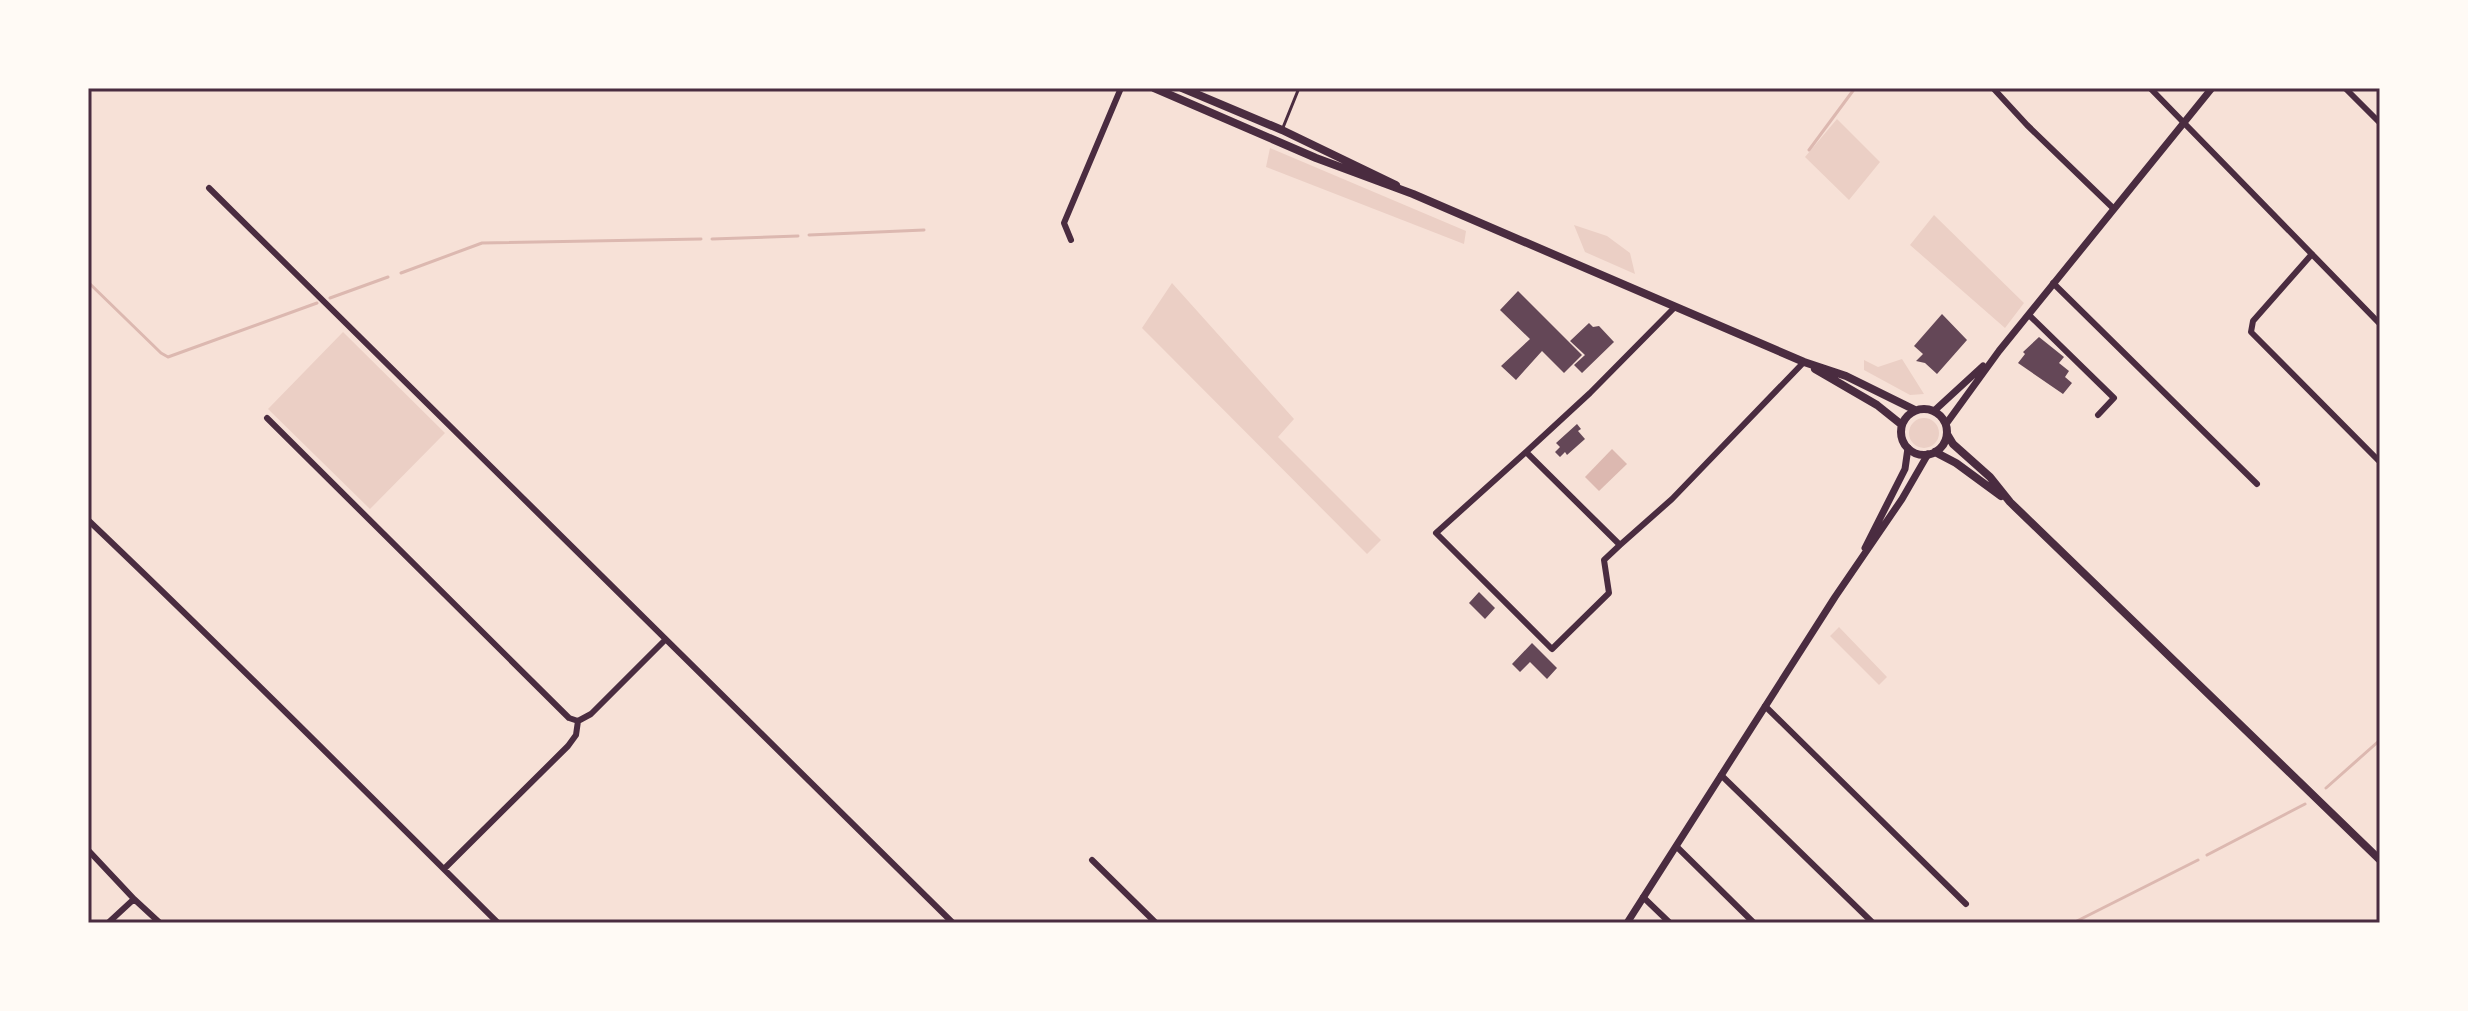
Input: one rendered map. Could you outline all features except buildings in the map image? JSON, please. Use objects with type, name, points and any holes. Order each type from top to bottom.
[{"type":"main road","points":[[1154,88],[1276,142],[1413,194],[1804,362],[1846,376],[1915,410],[1934,411],[1953,444],[1990,477],[2010,502],[2380,860]]},
{"type":"main road","points":[[1182,88],[1282,130],[1413,194]]},
{"type":"main road","points":[[1804,362],[1877,405],[1902,425]]},
{"type":"main road","points":[[1915,410],[1902,425],[1902,435],[1908,448],[1919,454],[1931,453],[1943,446],[1947,429]]},
{"type":"main road","points":[[1931,453],[1956,463],[2010,502]]},
{"type":"street","points":[[1071,240],[1064,223],[1121,88]]},
{"type":"street","points":[[1993,88],[2113,208]]},
{"type":"street","points":[[2150,88],[2380,324]]},
{"type":"street","points":[[1947,429],[1999,351],[2212,88]]},
{"type":"street","points":[[2345,88],[2380,123]]},
{"type":"street","points":[[1276,142],[1282,130]]},
{"type":"street","points":[[209,188],[953,923]]},
{"type":"street","points":[[2312,254],[2253,321],[2251,332],[2380,462]]},
{"type":"street","points":[[2053,283],[2257,484]]},
{"type":"street","points":[[1675,307],[1590,393],[1436,533],[1552,649],[1609,593],[1604,560],[1672,499],[1804,362]]},
{"type":"street","points":[[2029,315],[2114,398],[2098,415]]},
{"type":"street","points":[[1934,411],[1999,351]]},
{"type":"street","points":[[267,418],[569,718],[578,721],[591,714],[665,640]]},
{"type":"street","points":[[1856,565],[1905,469],[1908,448]]},
{"type":"street","points":[[1526,452],[1620,545]]},
{"type":"street","points":[[1627,923],[1931,453]]},
{"type":"street","points":[[88,520],[230,655],[498,923]]},
{"type":"street","points":[[1765,706],[1966,904]]},
{"type":"street","points":[[444,869],[568,746],[576,735],[578,721]]},
{"type":"street","points":[[1721,775],[1873,923]]},
{"type":"street","points":[[1676,846],[1754,923]]},
{"type":"street","points":[[88,850],[160,923]]},
{"type":"street","points":[[1092,860],[1156,923]]},
{"type":"street","points":[[1643,897],[1670,923]]},
{"type":"street","points":[[108,923],[134,899]]},
{"type":"lane","points":[[1282,130],[1299,88]]},
{"type":"shaded area","points":[[1837,119],[1880,162],[1849,200],[1805,157]]},
{"type":"shaded area","points":[[1270,148],[1466,231],[1464,244],[1266,167]]},
{"type":"shaded area","points":[[1934,215],[2024,303],[2005,328],[1910,245]]},
{"type":"shaded area","points":[[1574,225],[1607,236],[1630,253],[1635,274],[1585,252]]},
{"type":"shaded area","points":[[1172,283],[1294,419],[1278,437],[1381,540],[1367,554],[1142,328]]},
{"type":"shaded area","points":[[343,332],[445,433],[370,509],[268,409]]},
{"type":"shaded area","points":[[1902,359],[1924,394],[1910,395],[1864,370],[1864,360],[1878,367]]},
{"type":"shaded area","points":[[1924,418],[1935,422],[1939,433],[1935,444],[1924,448],[1913,444],[1909,433],[1913,422]]},
{"type":"shaded area","points":[[1612,449],[1627,464],[1599,491],[1585,477]]},
{"type":"shaded area","points":[[1839,627],[1887,677],[1879,685],[1830,636]]},
{"type":"waterway","points":[[1809,150],[1855,88]]},
{"type":"waterway","points":[[809,235],[924,230]]},
{"type":"waterway","points":[[712,239],[798,236]]},
{"type":"waterway","points":[[401,273],[482,243],[701,239]]},
{"type":"waterway","points":[[330,298],[388,277]]},
{"type":"waterway","points":[[88,282],[168,357],[317,303]]},
{"type":"waterway","points":[[2326,788],[2380,740]]},
{"type":"waterway","points":[[2207,855],[2305,804]]},
{"type":"waterway","points":[[2073,923],[2198,860]]}]
